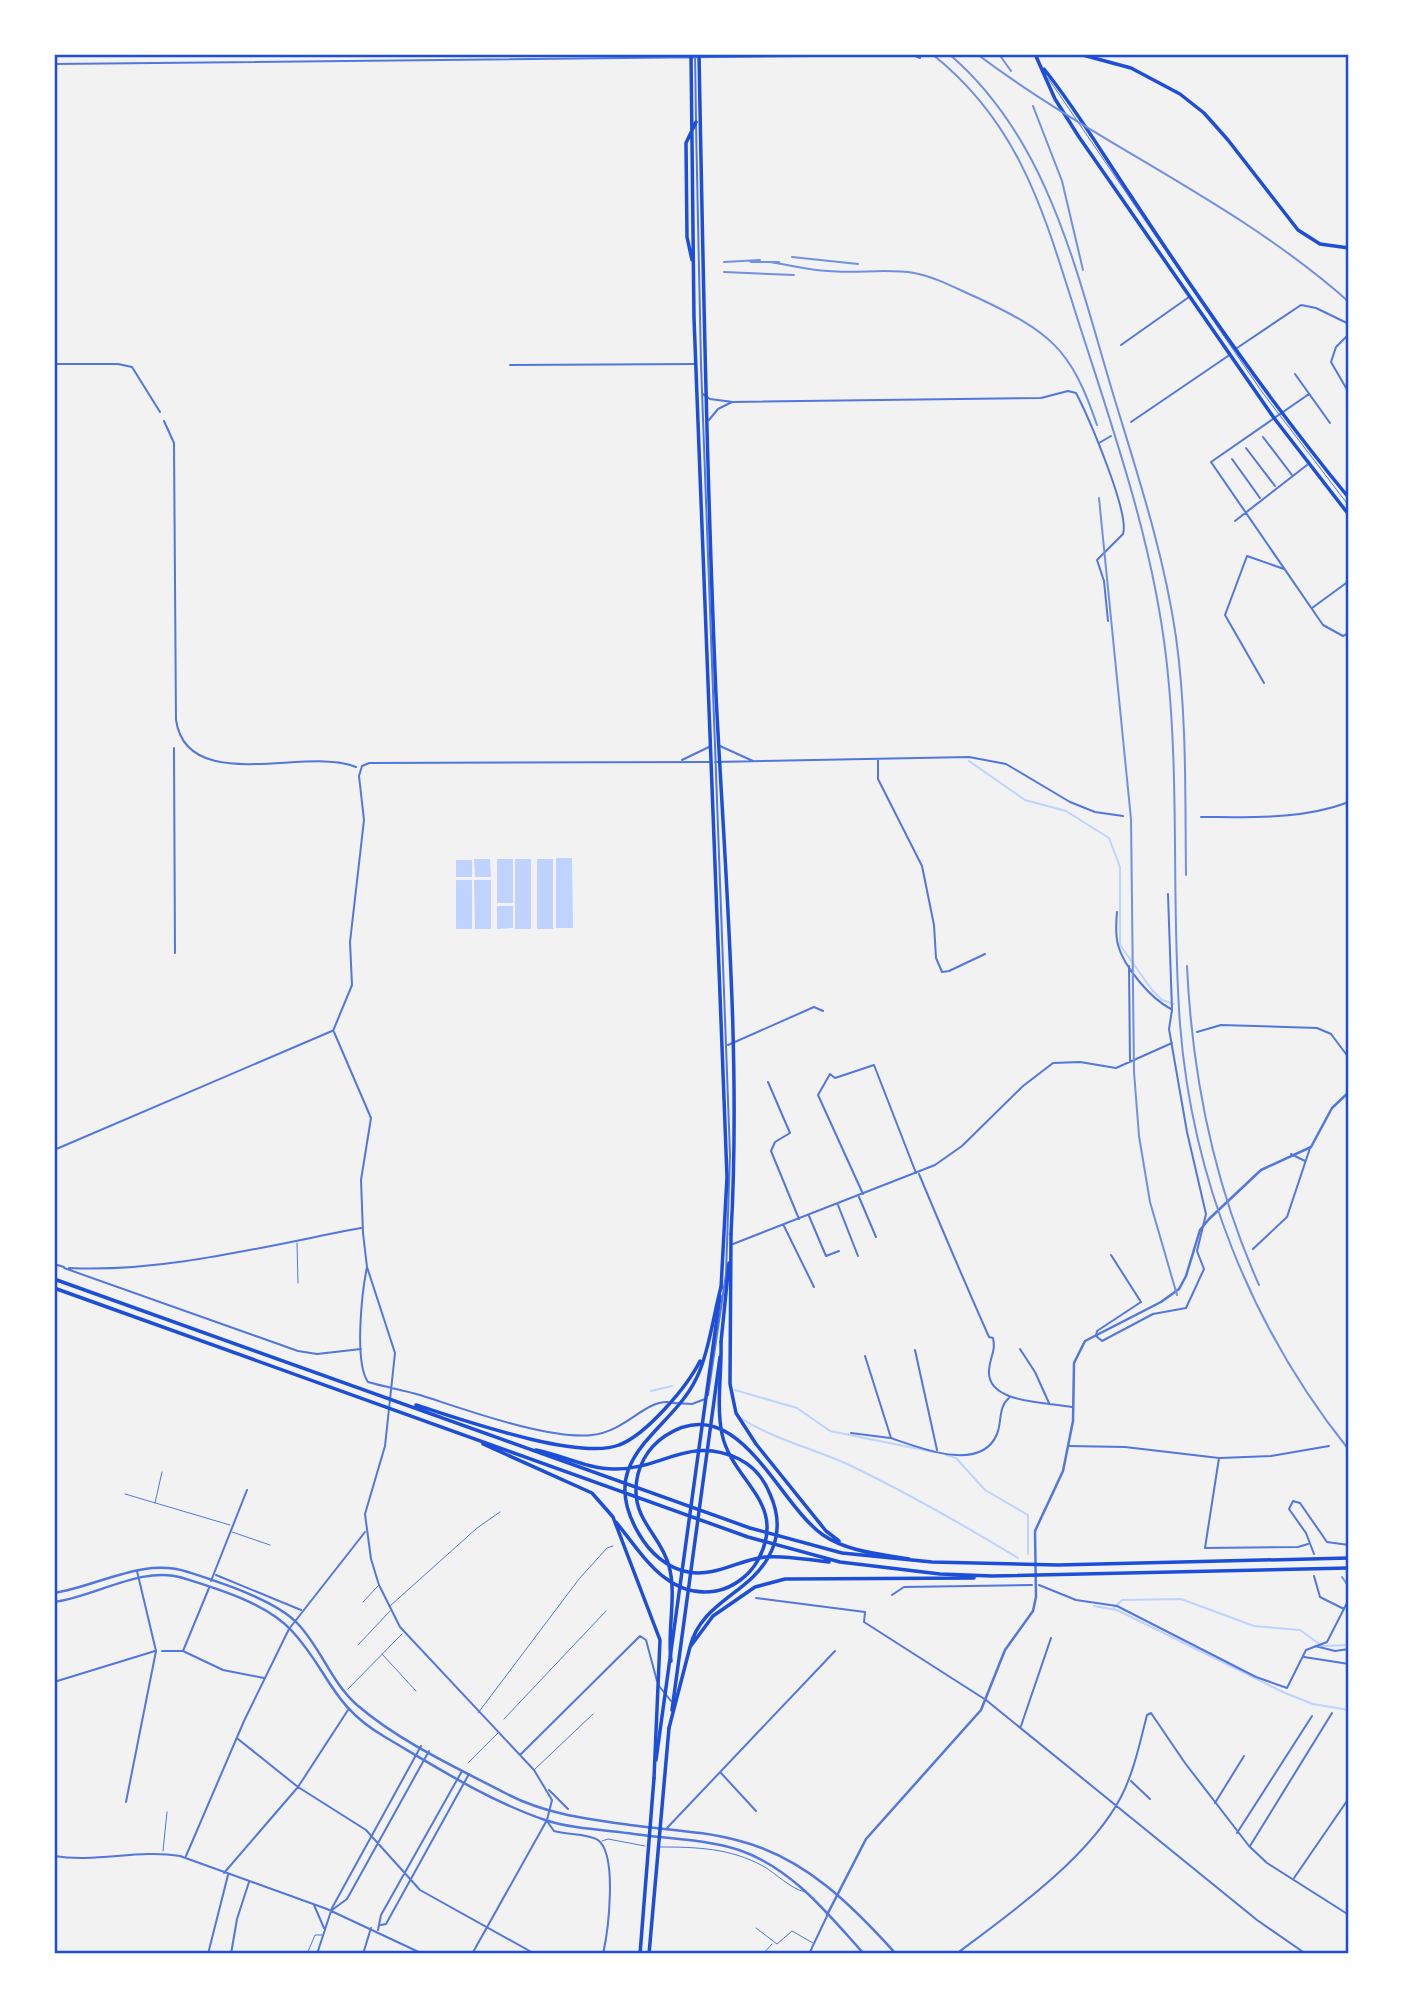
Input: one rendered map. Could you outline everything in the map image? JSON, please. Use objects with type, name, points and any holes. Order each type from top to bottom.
[{"type":"main road","points":[[1024,54],[1037,55],[1055,99],[1079,137],[1230,355],[1349,498]]},
{"type":"main road","points":[[1079,54],[1132,68],[1181,94],[1228,140],[1298,230],[1320,244],[1347,250]]},
{"type":"main road","points":[[653,1778],[721,1287],[727,1177],[694,265],[695,55]]},
{"type":"main road","points":[[695,55],[712,603],[732,1027],[734,1155],[730,1384],[736,1413],[756,1444],[826,1531],[843,1545]]},
{"type":"main road","points":[[1042,67],[1070,102],[1129,194],[1236,348],[1308,464],[1349,515]]},
{"type":"main road","points":[[694,265],[687,237],[687,144],[696,122]]},
{"type":"main road","points":[[649,1954],[669,1728],[721,1342],[732,1234]]},
{"type":"main road","points":[[54,1279],[522,1447],[796,1542],[842,1553],[932,1563],[1058,1565],[1349,1558]]},
{"type":"main road","points":[[721,1287],[697,1378],[687,1393],[647,1436],[633,1459],[627,1489],[629,1508],[647,1547],[665,1563],[689,1572],[712,1573],[745,1560],[783,1556],[918,1572],[992,1576]]},
{"type":"main road","points":[[54,1288],[748,1537],[840,1562]]},
{"type":"main road","points":[[459,1434],[592,1493],[655,1570],[676,1587],[715,1591],[734,1584],[748,1573],[763,1550],[766,1519],[760,1497],[733,1460],[722,1433],[721,1342]]},
{"type":"main road","points":[[380,1395],[477,1424],[586,1450],[620,1445],[635,1437],[680,1391],[703,1356]]},
{"type":"main road","points":[[671,1661],[668,1636],[670,1572],[664,1553],[639,1513],[636,1485],[640,1465],[653,1445],[684,1427],[714,1427],[735,1437],[822,1535],[843,1545],[932,1563]]},
{"type":"main road","points":[[522,1447],[611,1469],[639,1466],[680,1452],[701,1449],[722,1452],[754,1469],[769,1491],[777,1516],[775,1541],[757,1574],[703,1619],[690,1647],[669,1728]]},
{"type":"main road","points":[[613,1517],[657,1629],[660,1652],[640,1954]]},
{"type":"main road","points":[[690,1647],[704,1626],[724,1609],[755,1587],[785,1579],[1349,1568]]},
{"type":"street","points":[[367,1267],[362,1302],[362,1349],[364,1376],[370,1383],[495,1419],[560,1433],[602,1433],[626,1424],[656,1402],[692,1404],[707,1398],[720,1331],[728,1246],[730,1145],[701,364],[695,55]]},
{"type":"street","points":[[54,64],[695,55],[920,58]]},
{"type":"street","points":[[1121,345],[1189,297]]},
{"type":"street","points":[[1236,348],[1301,305],[1316,308],[1349,324]]},
{"type":"street","points":[[1349,334],[1336,347],[1331,362],[1349,393]]},
{"type":"street","points":[[1130,422],[1230,355]]},
{"type":"street","points":[[54,364],[118,364],[132,367],[160,412]]},
{"type":"street","points":[[510,365],[701,364]]},
{"type":"street","points":[[1295,374],[1330,423]]},
{"type":"street","points":[[702,393],[710,399],[733,402],[1041,398],[1068,391],[1076,393],[1098,444],[1124,518],[1123,534],[1101,554],[1097,564],[1104,581],[1108,621]]},
{"type":"street","points":[[1309,394],[1210,462],[1323,625],[1343,636],[1349,633]]},
{"type":"street","points":[[704,428],[718,409],[733,402]]},
{"type":"street","points":[[164,421],[174,443],[176,719],[180,734],[195,752],[216,762],[327,762],[356,767]]},
{"type":"street","points":[[1098,444],[1111,436]]},
{"type":"street","points":[[1263,437],[1292,476]]},
{"type":"street","points":[[1246,448],[1276,488]]},
{"type":"street","points":[[1232,459],[1261,500]]},
{"type":"street","points":[[1235,521],[1308,464]]},
{"type":"street","points":[[1264,683],[1225,615],[1247,556],[1287,570]]},
{"type":"street","points":[[1311,608],[1349,581]]},
{"type":"street","points":[[678,762],[714,745],[754,761]]},
{"type":"street","points":[[174,748],[175,953]]},
{"type":"street","points":[[54,1150],[333,1031],[352,985],[350,942],[364,820],[360,769],[369,763],[715,762],[969,757],[1006,764],[1070,802],[1095,812],[1123,816]]},
{"type":"street","points":[[878,759],[878,779],[922,866],[934,925],[936,958],[942,972],[985,954]]},
{"type":"street","points":[[1201,817],[1279,817],[1321,811],[1349,802]]},
{"type":"street","points":[[1096,1336],[1107,1341],[1153,1314],[1186,1308],[1204,1269],[1197,1251],[1206,1214],[1189,1144],[1169,1029],[1172,1010],[1168,894]]},
{"type":"street","points":[[1116,912],[1118,945],[1129,965],[1160,1002],[1172,1010]]},
{"type":"street","points":[[1129,965],[1130,1063]]},
{"type":"street","points":[[727,1046],[814,1007],[823,1011]]},
{"type":"street","points":[[1197,1032],[1221,1025],[1317,1028],[1331,1034],[1349,1058]]},
{"type":"street","points":[[333,1031],[371,1118],[361,1180],[362,1228],[367,1267],[394,1348],[395,1376],[388,1432],[365,1514],[365,1531],[379,1586],[404,1632],[568,1809]]},
{"type":"street","points":[[728,1246],[918,1173],[962,1146],[1023,1086],[1054,1063],[1080,1062],[1116,1068],[1173,1043]]},
{"type":"street","points":[[863,1194],[818,1094],[828,1075],[837,1078],[874,1065],[953,1253],[962,1283],[989,1337],[993,1338],[996,1350],[989,1370],[992,1385],[997,1392],[1010,1398],[1074,1407]]},
{"type":"street","points":[[768,1082],[790,1133],[775,1142],[771,1151],[799,1219]]},
{"type":"street","points":[[1253,1249],[1287,1217],[1311,1147],[1332,1108],[1349,1091]]},
{"type":"street","points":[[809,1954],[866,1839],[948,1749],[986,1700],[1005,1650],[1033,1611],[1039,1517],[1063,1471],[1074,1407],[1073,1373],[1077,1354],[1085,1341],[1161,1302],[1182,1283],[1200,1230],[1256,1174],[1291,1154],[1311,1147]]},
{"type":"street","points":[[1291,1154],[1299,1155],[1305,1162]]},
{"type":"street","points":[[859,1196],[876,1237]]},
{"type":"street","points":[[838,1204],[858,1256]]},
{"type":"street","points":[[809,1215],[826,1256],[839,1251]]},
{"type":"street","points":[[783,1225],[814,1287]]},
{"type":"street","points":[[64,1268],[103,1269],[167,1262],[362,1228]]},
{"type":"street","points":[[1096,1336],[1103,1325],[1141,1302],[1111,1255]]},
{"type":"street","points":[[54,1264],[298,1351],[317,1354],[362,1349]]},
{"type":"street","points":[[1020,1349],[1035,1372],[1049,1402]]},
{"type":"street","points":[[915,1350],[937,1450]]},
{"type":"street","points":[[865,1356],[891,1438]]},
{"type":"street","points":[[851,1433],[891,1438],[966,1455],[985,1450],[995,1438],[1003,1405],[1010,1398]]},
{"type":"street","points":[[1069,1446],[1125,1447],[1219,1458],[1271,1456],[1329,1446]]},
{"type":"street","points":[[1219,1458],[1205,1548],[1308,1544]]},
{"type":"street","points":[[211,1581],[247,1490]]},
{"type":"street","points":[[1314,1554],[1306,1533],[1289,1509],[1293,1501],[1300,1503],[1327,1542],[1349,1545]]},
{"type":"street","points":[[185,1858],[237,1738],[289,1629],[365,1531]]},
{"type":"street","points":[[126,1802],[156,1651],[137,1570]]},
{"type":"street","points":[[54,1593],[137,1570],[178,1570],[271,1605],[294,1620],[348,1697],[373,1718],[462,1770],[550,1812],[726,1838],[757,1846],[794,1862],[837,1893],[896,1954]]},
{"type":"street","points":[[214,1574],[302,1610]]},
{"type":"street","points":[[54,1602],[139,1578],[177,1576],[268,1612],[289,1629],[348,1710],[367,1726],[506,1804],[547,1821],[738,1850],[778,1869],[807,1893],[864,1954]]},
{"type":"street","points":[[1314,1576],[1320,1597],[1345,1609]]},
{"type":"street","points":[[1039,1585],[1048,1586],[1076,1600],[1115,1605],[1223,1661],[1284,1688],[1292,1685],[1306,1650],[1327,1642],[1349,1599]]},
{"type":"street","points":[[892,1595],[904,1587],[1032,1586]]},
{"type":"street","points":[[183,1651],[209,1587]]},
{"type":"street","points":[[756,1598],[865,1612],[864,1622],[986,1700],[1257,1920],[1306,1954]]},
{"type":"street","points":[[520,1755],[640,1636],[646,1640],[660,1688],[679,1709]]},
{"type":"street","points":[[1021,1727],[1051,1638]]},
{"type":"street","points":[[1315,1645],[1335,1651],[1348,1649],[1349,1657]]},
{"type":"street","points":[[54,1682],[156,1651]]},
{"type":"street","points":[[162,1651],[183,1651],[223,1670],[265,1678]]},
{"type":"street","points":[[665,1829],[835,1651]]},
{"type":"street","points":[[1303,1657],[1349,1664]]},
{"type":"street","points":[[208,1954],[226,1874],[298,1787],[348,1710]]},
{"type":"street","points":[[956,1954],[1028,1898],[1096,1834],[1129,1780],[1147,1715],[1152,1713],[1185,1763],[1249,1846],[1267,1863],[1349,1916]]},
{"type":"street","points":[[1249,1846],[1332,1713]]},
{"type":"street","points":[[1237,1833],[1312,1716]]},
{"type":"street","points":[[237,1738],[298,1787],[372,1836],[420,1890],[535,1954]]},
{"type":"street","points":[[317,1954],[331,1911],[421,1746]]},
{"type":"street","points":[[331,1911],[347,1899],[429,1751]]},
{"type":"street","points":[[1215,1803],[1244,1756]]},
{"type":"street","points":[[378,1930],[378,1920],[462,1770]]},
{"type":"street","points":[[720,1772],[756,1811]]},
{"type":"street","points":[[380,1925],[386,1924],[470,1774]]},
{"type":"street","points":[[1129,1780],[1150,1799]]},
{"type":"street","points":[[472,1954],[547,1821],[552,1800],[548,1790]]},
{"type":"street","points":[[1294,1879],[1349,1798]]},
{"type":"street","points":[[547,1821],[554,1832],[600,1842],[609,1872],[610,1894],[603,1954]]},
{"type":"street","points":[[54,1856],[163,1853],[185,1858],[371,1927],[423,1954]]},
{"type":"street","points":[[231,1954],[237,1919],[249,1881]]},
{"type":"street","points":[[313,1904],[324,1929]]},
{"type":"street","points":[[363,1954],[371,1927]]},
{"type":"lane","points":[[1042,67],[1138,214],[1278,415],[1349,506]]},
{"type":"lane","points":[[297,1240],[298,1283]]},
{"type":"lane","points":[[155,1503],[162,1472]]},
{"type":"lane","points":[[125,1494],[233,1526]]},
{"type":"lane","points":[[389,1607],[477,1528],[500,1513]]},
{"type":"lane","points":[[231,1531],[270,1545]]},
{"type":"lane","points":[[478,1713],[579,1579],[607,1548],[613,1546]]},
{"type":"lane","points":[[363,1602],[379,1586]]},
{"type":"lane","points":[[358,1645],[391,1611]]},
{"type":"lane","points":[[504,1719],[606,1611]]},
{"type":"lane","points":[[348,1689],[404,1632]]},
{"type":"lane","points":[[381,1653],[416,1691]]},
{"type":"lane","points":[[534,1770],[593,1714]]},
{"type":"lane","points":[[468,1763],[498,1727]]},
{"type":"lane","points":[[163,1853],[167,1812]]},
{"type":"lane","points":[[600,1842],[608,1839],[645,1846],[718,1850],[753,1860],[807,1893]]},
{"type":"lane","points":[[756,1928],[773,1942],[781,1943],[793,1931],[813,1944]]},
{"type":"lane","points":[[302,1953],[307,1953],[316,1935],[322,1935]]},
{"type":"lane","points":[[763,1954],[773,1942]]},
{"type":"water","points":[[556,858],[572,858],[573,928],[556,928]]},
{"type":"water","points":[[474,859],[490,859],[491,877],[475,877]]},
{"type":"water","points":[[497,859],[513,859],[513,903],[497,903]]},
{"type":"water","points":[[515,859],[531,859],[531,929],[515,929]]},
{"type":"water","points":[[537,859],[553,859],[553,929],[537,929]]},
{"type":"water","points":[[456,860],[472,860],[472,877],[456,877]]},
{"type":"water","points":[[456,880],[472,880],[472,929],[456,929]]},
{"type":"water","points":[[474,880],[491,880],[491,929],[475,929]]},
{"type":"water","points":[[497,906],[513,906],[513,928],[497,929]]},
{"type":"waterway","points":[[969,761],[1025,800],[1066,811],[1109,838],[1120,867],[1120,945],[1152,990],[1162,1000],[1174,1004]]},
{"type":"waterway","points":[[651,1391],[672,1386]]},
{"type":"waterway","points":[[735,1390],[797,1408],[830,1431],[934,1452]]},
{"type":"waterway","points":[[742,1419],[867,1474],[933,1508],[1018,1558]]},
{"type":"waterway","points":[[946,1455],[956,1458],[985,1490],[1028,1515],[1028,1554]]},
{"type":"waterway","points":[[1113,1609],[1122,1600],[1181,1599],[1254,1626],[1300,1630],[1322,1646],[1349,1645]]},
{"type":"waterway","points":[[1094,1606],[1117,1610],[1285,1693],[1313,1704],[1349,1710]]},
{"type":"railway","points":[[932,54],[962,81],[987,109],[1024,171],[1039,203],[1117,442],[1142,530],[1161,620],[1167,665],[1173,755],[1177,979],[1187,1082],[1198,1139],[1213,1195],[1256,1303],[1283,1354],[1314,1403],[1349,1450]]},
{"type":"railway","points":[[949,54],[984,88],[1012,127],[1036,168],[1056,212],[1087,304],[1141,486],[1165,576],[1180,667],[1185,756],[1186,875]]},
{"type":"railway","points":[[977,54],[1070,117],[1260,234],[1306,266],[1349,302]]},
{"type":"railway","points":[[999,54],[1011,71]]},
{"type":"railway","points":[[1033,106],[1062,181],[1083,270]]},
{"type":"railway","points":[[792,257],[858,264]]},
{"type":"railway","points":[[724,262],[760,260]]},
{"type":"railway","points":[[751,262],[779,262]]},
{"type":"railway","points":[[770,262],[828,271],[914,273],[930,277],[1003,310],[1055,345],[1078,377],[1097,425]]},
{"type":"railway","points":[[724,272],[794,275]]},
{"type":"railway","points":[[1099,498],[1131,819],[1134,1072],[1139,1136],[1150,1202],[1177,1295]]},
{"type":"railway","points":[[1187,966],[1194,1048],[1208,1129],[1229,1208],[1259,1285]]},
{"type":"railway","points":[[1342,1577],[1349,1587]]}]
